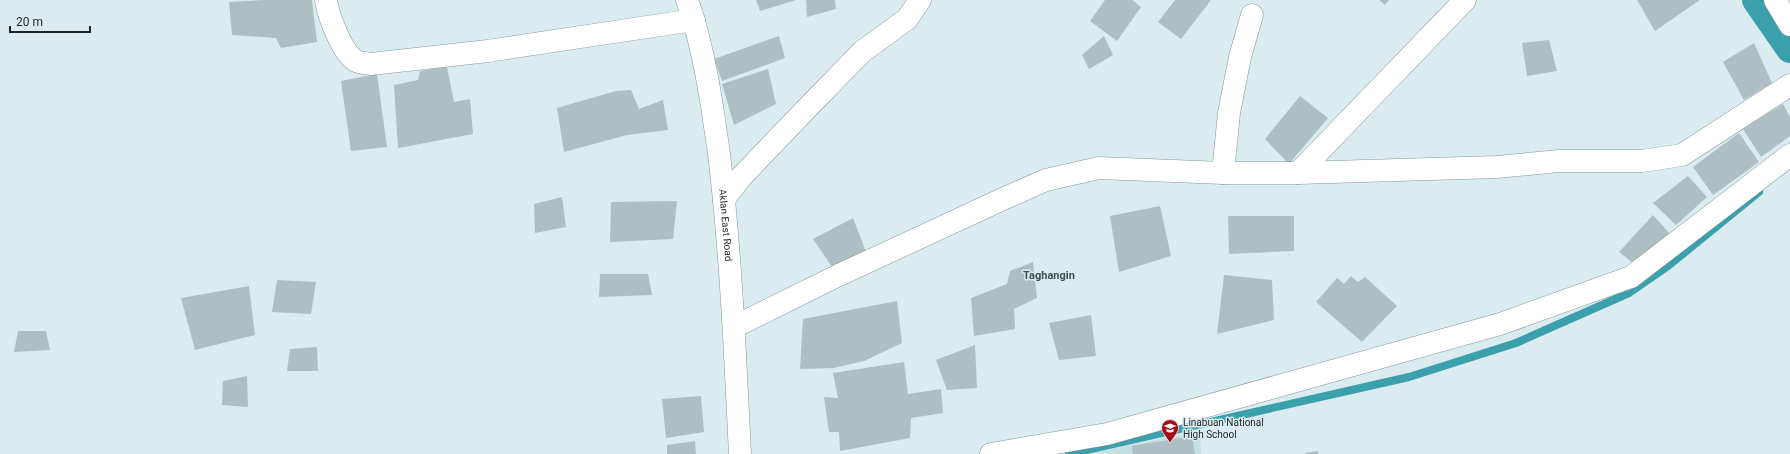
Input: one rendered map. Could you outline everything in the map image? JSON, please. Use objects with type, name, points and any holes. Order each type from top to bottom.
[{"type":"street","points":[[326,0],[327,8],[345,52],[356,61],[371,64],[488,51],[690,10]]},
{"type":"street","points":[[724,199],[742,176],[863,51],[907,19],[920,0]]},
{"type":"street","points":[[1298,173],[1465,0]]},
{"type":"street","points":[[1775,0],[1790,26]]},
{"type":"street","name":"Aklan East Road","points":[[690,10],[714,113],[724,199],[734,327],[740,454]]},
{"type":"street","points":[[1223,174],[1229,113],[1240,57],[1252,15]]},
{"type":"street","points":[[734,327],[839,275],[1046,180],[1100,168],[1223,174],[1496,167],[1559,161],[1642,161],[1682,155],[1790,86]]},
{"type":"street","points":[[991,454],[1115,432],[1500,324],[1631,278],[1790,155]]},
{"type":"shaded area","name":"Linabuan National High School","points":[[1200,432],[1201,454],[1078,454]]},
{"type":"building","points":[[312,0],[317,42],[281,48],[276,38],[232,35],[229,2]]},
{"type":"building","points":[[756,0],[796,0],[760,11]]},
{"type":"building","points":[[806,0],[835,0],[836,9],[807,17]]},
{"type":"building","points":[[1105,0],[1132,0],[1141,7],[1117,41],[1090,21]]},
{"type":"building","points":[[1175,0],[1211,0],[1181,39],[1158,22]]},
{"type":"building","points":[[1379,0],[1389,0],[1385,5]]},
{"type":"building","points":[[1637,0],[1700,0],[1655,31]]},
{"type":"building","points":[[779,36],[785,58],[722,81],[714,59]]},
{"type":"building","points":[[1104,36],[1113,55],[1089,69],[1082,55]]},
{"type":"building","points":[[1549,40],[1557,71],[1527,76],[1522,43]]},
{"type":"building","points":[[1754,43],[1772,83],[1744,100],[1723,62]]},
{"type":"building","points":[[447,67],[454,102],[470,99],[473,134],[398,148],[394,85],[418,80],[420,71]]},
{"type":"building","points":[[768,69],[776,104],[734,125],[722,84]]},
{"type":"building","points":[[377,74],[387,147],[351,151],[341,81]]},
{"type":"building","points":[[631,90],[639,109],[663,100],[668,130],[627,135],[564,152],[557,108],[616,91]]},
{"type":"building","points":[[1300,96],[1328,118],[1289,164],[1265,139]]},
{"type":"building","points":[[1783,104],[1790,117],[1790,136],[1761,157],[1743,129]]},
{"type":"building","points":[[1739,133],[1759,162],[1713,195],[1693,167]]},
{"type":"building","points":[[1688,176],[1707,197],[1676,225],[1653,203]]},
{"type":"building","points":[[562,197],[566,227],[535,233],[534,204]]},
{"type":"building","points":[[677,201],[673,239],[610,242],[611,202]]},
{"type":"building","points":[[1160,206],[1171,256],[1119,272],[1110,216]]},
{"type":"building","points":[[1653,215],[1670,234],[1634,264],[1619,252]]},
{"type":"building","points":[[1228,216],[1294,216],[1294,251],[1229,254]]},
{"type":"building","points":[[853,218],[868,257],[835,271],[813,239]]},
{"type":"building","points":[[1033,262],[1037,298],[1014,309],[1015,329],[974,336],[971,298],[1007,284],[1010,271]]},
{"type":"building","points":[[600,274],[648,274],[652,295],[599,297]]},
{"type":"building","points":[[1224,275],[1272,280],[1274,320],[1217,334]]},
{"type":"building","points":[[1351,276],[1358,282],[1365,277],[1397,306],[1362,342],[1316,302],[1337,278],[1344,284]]},
{"type":"building","points":[[277,280],[316,282],[311,314],[272,312]]},
{"type":"building","points":[[249,286],[255,335],[195,350],[181,298]]},
{"type":"building","points":[[897,301],[902,343],[864,361],[834,368],[800,369],[803,319]]},
{"type":"building","points":[[1091,315],[1096,356],[1059,360],[1049,323]]},
{"type":"building","points":[[18,331],[46,331],[50,350],[14,352]]},
{"type":"building","points":[[975,345],[977,388],[947,390],[936,360]]},
{"type":"building","points":[[317,347],[318,371],[287,371],[290,349]]},
{"type":"building","points":[[904,362],[908,394],[941,389],[943,413],[911,418],[910,438],[840,451],[839,432],[829,432],[824,397],[838,398],[833,373]]},
{"type":"building","points":[[247,376],[248,407],[222,405],[223,381]]},
{"type":"building","points":[[701,396],[704,432],[666,438],[662,399]]},
{"type":"building","points":[[1192,436],[1195,454],[1133,454],[1132,446]]},
{"type":"building","points":[[695,441],[696,454],[667,454],[667,445]]},
{"type":"building","points":[[1318,451],[1318,454],[1305,453]]},
{"type":"waterway","points":[[1756,0],[1790,49]]},
{"type":"waterway","points":[[1069,454],[1409,377],[1516,343],[1629,293],[1668,266],[1759,192]]},
{"type":"place","name":"Linabuan National High School","points":[[1170,443]]},
{"type":"district","name":"Taghangin","points":[[1049,275]]}]
